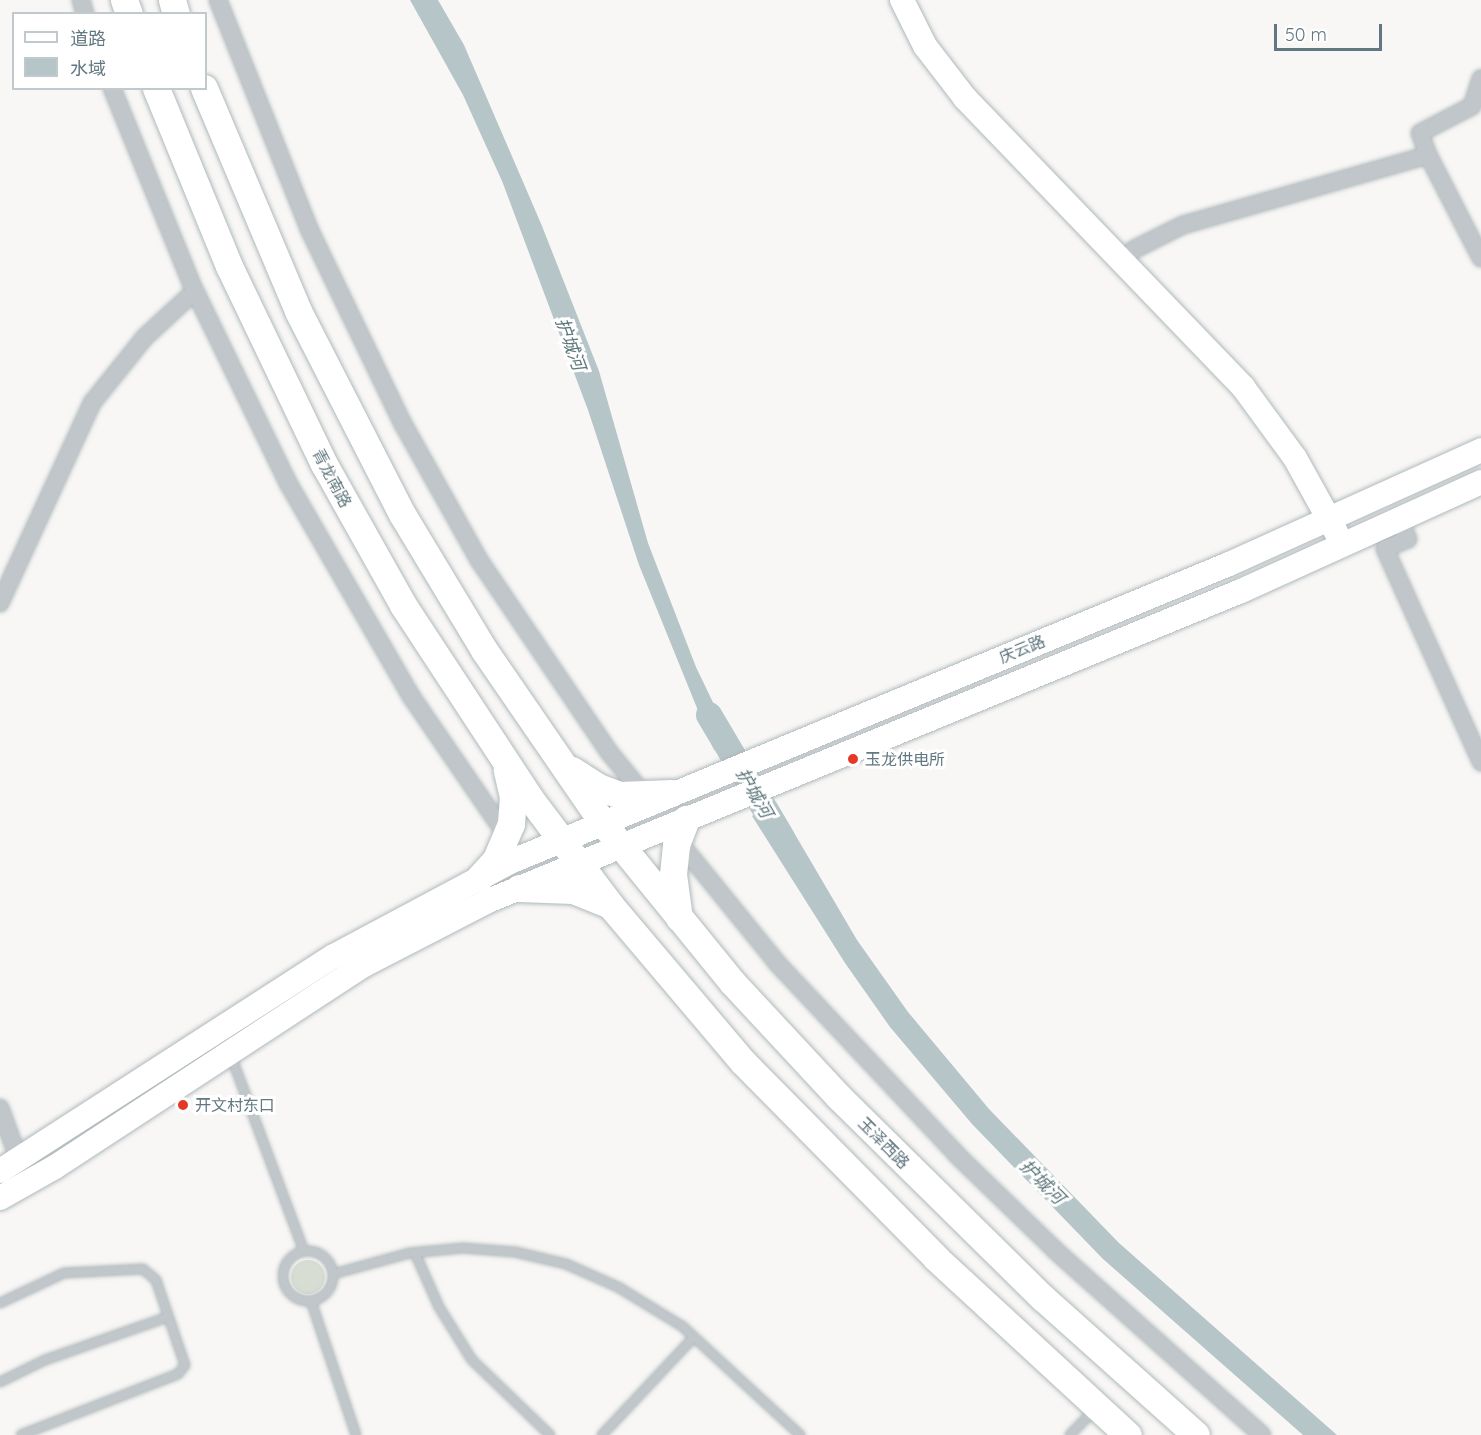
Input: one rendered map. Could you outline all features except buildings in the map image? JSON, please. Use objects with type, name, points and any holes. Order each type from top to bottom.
[{"type":"main road","name":"青龙南路","points":[[157,90],[229,266],[324,464],[403,605],[493,745],[560,839]]},
{"type":"main road","points":[[205,90],[270,248],[364,444],[448,592],[553,753],[602,822]]},
{"type":"main road","points":[[479,878],[496,859],[507,836],[513,811],[510,783],[493,745]]},
{"type":"main road","points":[[553,753],[598,787],[658,795]]},
{"type":"main road","name":"玉泽西路","points":[[602,822],[680,920],[777,1032],[911,1170],[1043,1298],[1196,1435]]},
{"type":"main road","points":[[680,920],[673,881],[682,830]]},
{"type":"main road","points":[[560,839],[611,906],[706,1019],[807,1128],[945,1266],[1128,1435]]},
{"type":"main road","points":[[519,888],[573,890],[611,906]]},
{"type":"street","points":[[218,0],[310,231],[408,434],[479,560],[609,752],[658,795]]},
{"type":"street","points":[[902,0],[925,46],[965,98],[1243,387],[1336,516]]},
{"type":"street","points":[[917,0],[937,39],[968,81],[1133,250],[1272,400],[1307,450],[1348,542]]},
{"type":"street","points":[[1481,78],[1472,106],[1420,133],[1428,155],[1481,258]]},
{"type":"street","points":[[113,90],[195,291],[251,410],[327,555],[411,696],[507,836]]},
{"type":"street","points":[[1133,250],[1183,225],[1428,155]]},
{"type":"street","points":[[1,597],[92,403],[144,338],[195,291]]},
{"type":"street","name":"庆云路","points":[[9,1165],[334,956],[479,878],[658,795],[708,778],[1229,564],[1481,450]]},
{"type":"street","name":"庆云路","points":[[0,1198],[55,1167],[229,1050],[396,947],[519,888],[621,846],[682,830],[721,804],[1241,591],[1481,482]]},
{"type":"street","points":[[1399,519],[1408,539],[1385,549],[1481,762]]},
{"type":"street","points":[[682,830],[791,980],[957,1155],[1056,1251],[1262,1435]]},
{"type":"street","points":[[0,1108],[9,1165]]},
{"type":"lane","points":[[229,1050],[304,1251]]},
{"type":"lane","points":[[333,1274],[415,1253],[490,1249],[566,1264],[640,1299],[694,1337],[800,1435]]},
{"type":"lane","points":[[304,1251],[325,1257],[333,1274],[329,1290],[311,1301],[291,1296],[282,1276],[286,1263],[304,1251]]},
{"type":"lane","points":[[415,1253],[439,1307],[472,1360],[550,1435]]},
{"type":"lane","points":[[0,1303],[64,1273],[137,1268],[156,1280],[185,1365],[178,1374],[21,1435]]},
{"type":"lane","points":[[311,1301],[356,1435]]},
{"type":"lane","points":[[0,1382],[45,1360],[168,1317]]},
{"type":"lane","points":[[602,1435],[694,1337]]},
{"type":"lane","points":[[1070,1435],[1096,1407]]},
{"type":"shaded area","points":[[308,1260],[320,1265],[325,1277],[320,1289],[308,1294],[296,1289],[291,1277],[296,1265]]},
{"type":"water","points":[[410,0],[438,0],[464,45],[542,226],[599,371],[648,543],[696,667],[732,742],[714,750],[639,565],[588,410],[502,181],[463,95]]},
{"type":"water","points":[[776,802],[857,940],[908,1012],[989,1109],[1119,1243],[1337,1435],[1303,1435],[1103,1259],[972,1124],[890,1027],[845,963],[752,816]]},
{"type":"waterway","name":"护城河","points":[[709,715],[782,838]]},
{"type":"place","name":"玉龙供电所","points":[[853,759]]},
{"type":"place","name":"开文村东口","points":[[183,1105]]}]
